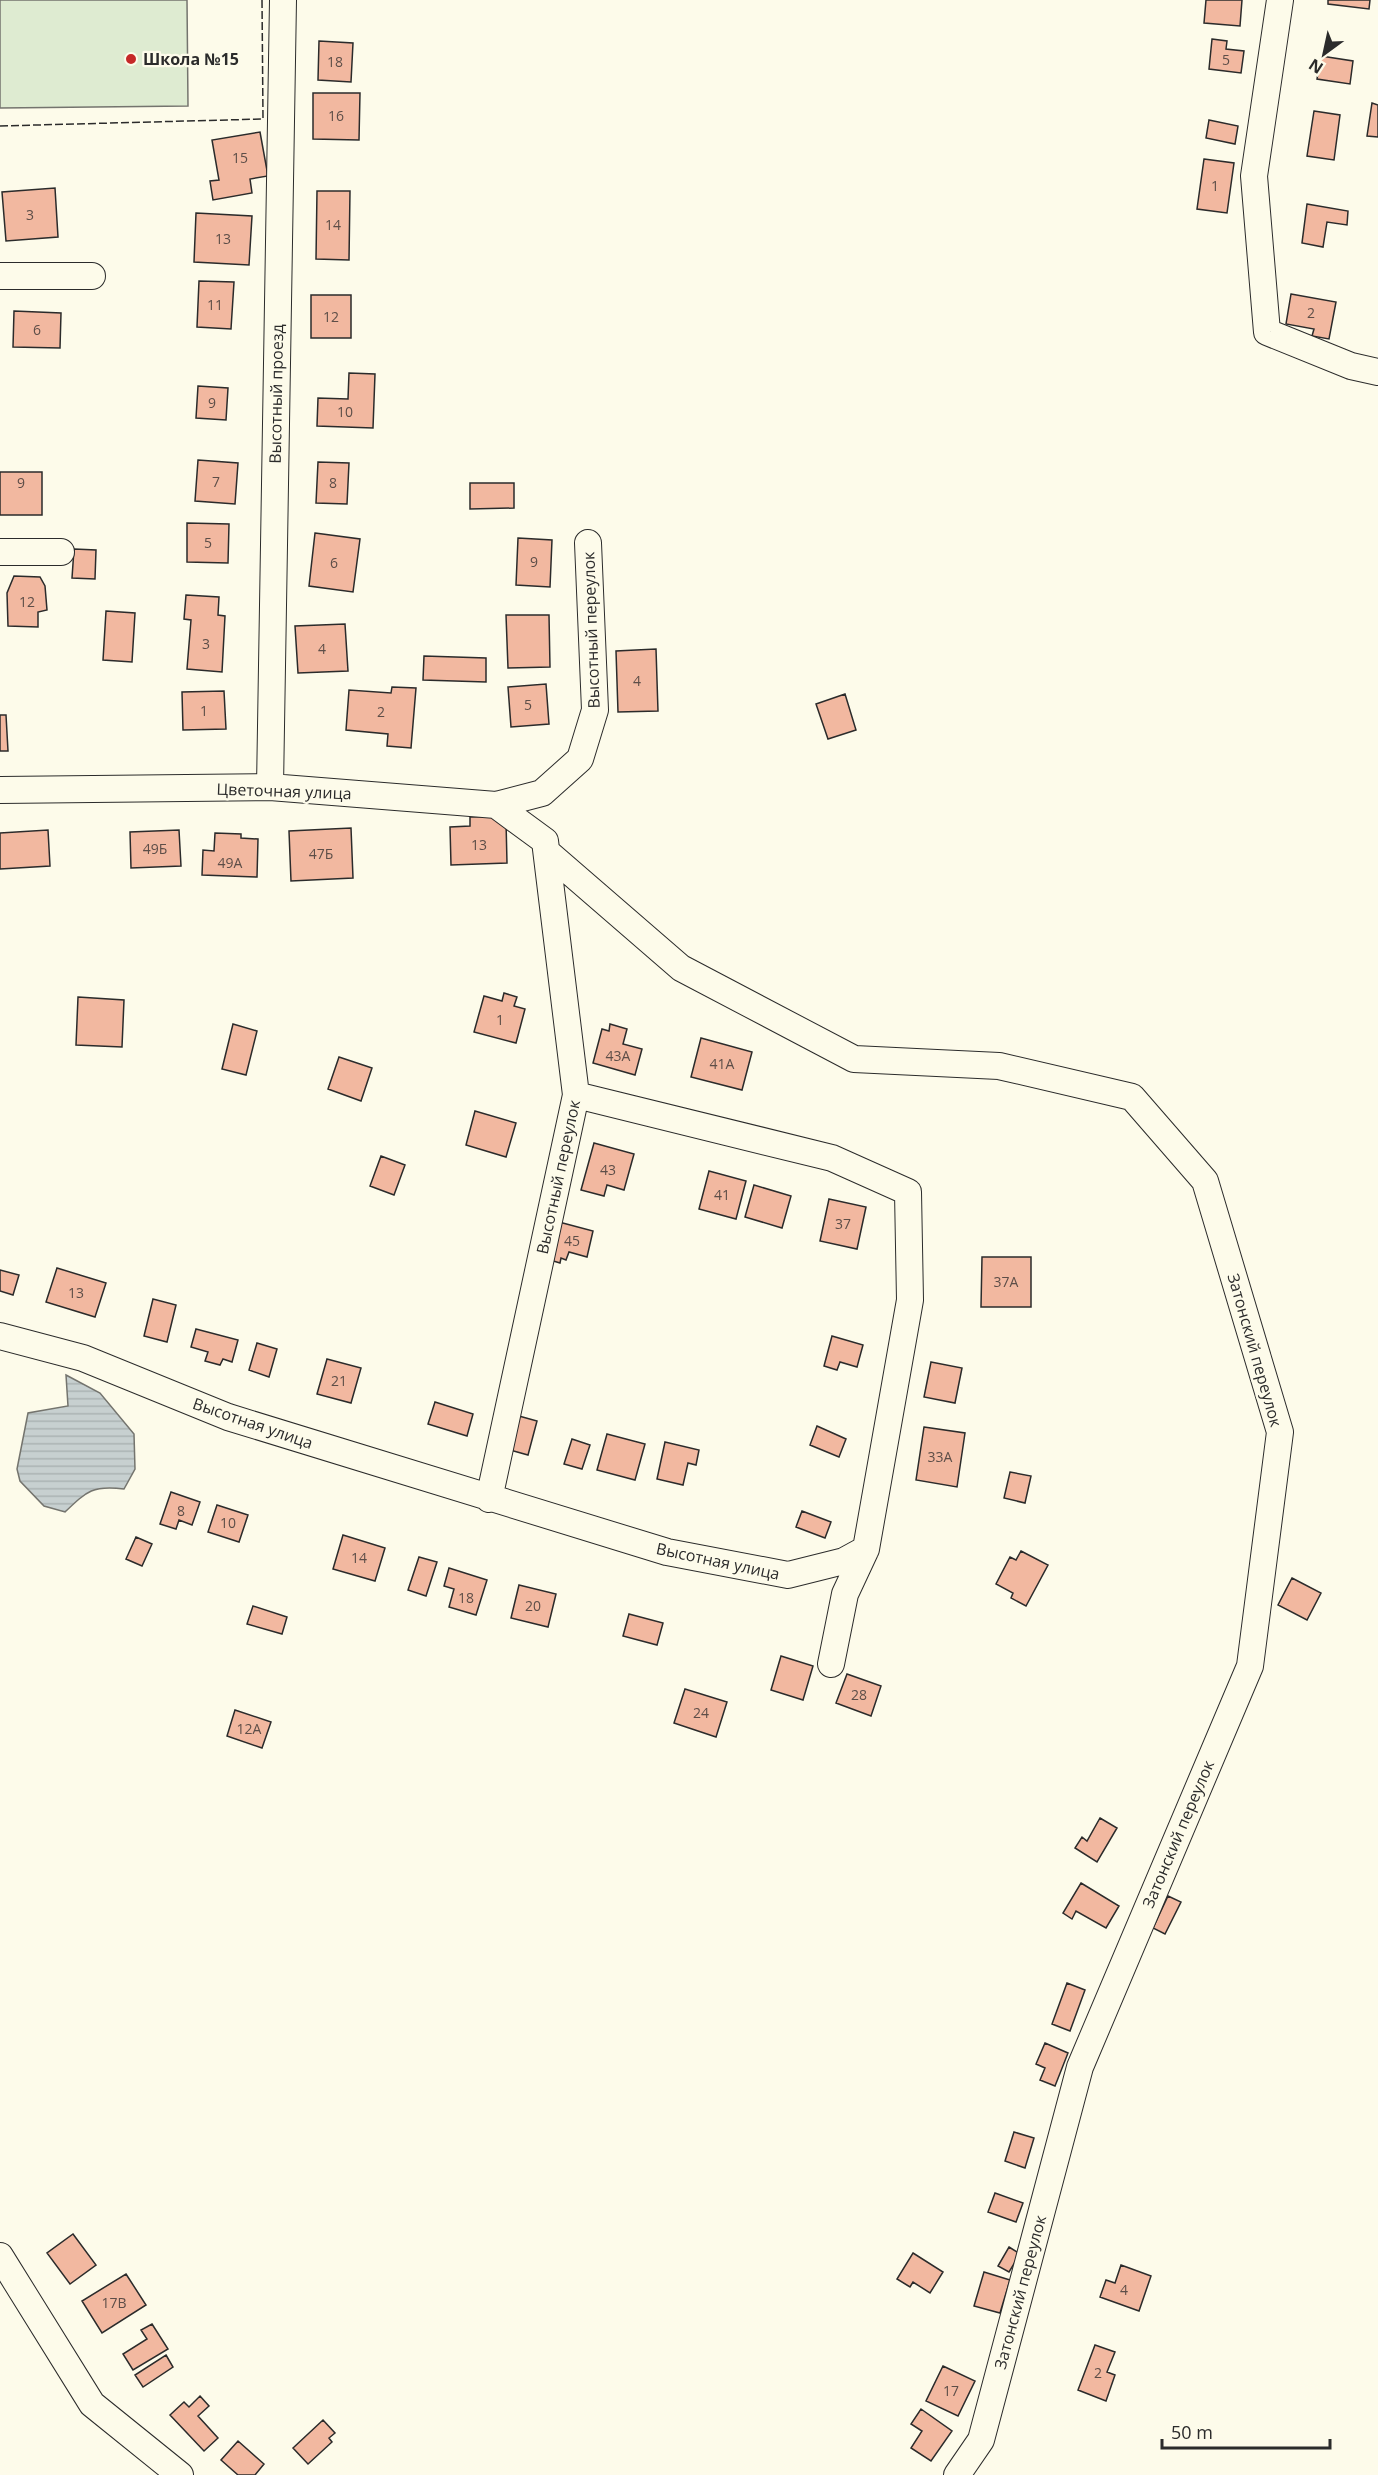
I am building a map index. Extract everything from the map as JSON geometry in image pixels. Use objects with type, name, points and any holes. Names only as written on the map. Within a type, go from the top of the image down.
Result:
[{"type":"street","name":"Высотный проезд","points":[[270,787],[283,0]]},
{"type":"street","points":[[1280,0],[1254,176],[1267,332],[1351,366],[1378,372]]},
{"type":"street","points":[[0,276],[92,276]]},
{"type":"street","name":"Высотный переулок","points":[[496,805],[542,793],[580,759],[595,710],[588,543]]},
{"type":"street","points":[[0,552],[62,552]]},
{"type":"street","name":"Цветочная улица","points":[[0,790],[270,787],[496,805]]},
{"type":"street","points":[[496,805],[545,840],[547,852]]},
{"type":"street","name":"Высотный переулок","points":[[489,1499],[576,1095],[547,852]]},
{"type":"street","name":"Затонский переулок","points":[[547,852],[681,968],[854,1059],[999,1066],[1132,1097],[1205,1181],[1280,1432],[1250,1666],[1080,2067],[981,2440],[957,2475]]},
{"type":"street","points":[[576,1095],[832,1158],[908,1192],[910,1300],[866,1549],[845,1594],[831,1664]]},
{"type":"street","name":"Высотная улица","points":[[0,1336],[82,1358],[228,1417],[667,1552],[788,1575],[844,1561],[866,1549]]},
{"type":"street","points":[[0,2256],[92,2404],[180,2475]]},
{"type":"green space","name":"Школа №15","points":[[0,0],[187,0],[188,106],[0,108]]},
{"type":"shaded area","points":[[66,1375],[100,1393],[134,1434],[135,1469],[124,1489],[105,1488],[91,1491],[65,1512],[44,1506],[20,1481],[17,1469],[28,1413],[68,1406]]},
{"type":"building","points":[[1206,0],[1242,0],[1240,26],[1204,23]]},
{"type":"building","points":[[1328,0],[1370,0],[1369,9],[1328,4]]},
{"type":"building","points":[[1212,39],[1227,41],[1226,49],[1244,51],[1241,73],[1209,69]]},
{"type":"building","points":[[319,41],[353,43],[351,82],[318,80]]},
{"type":"building","points":[[1321,56],[1353,61],[1350,84],[1317,79]]},
{"type":"building","points":[[313,93],[360,93],[359,140],[313,139]]},
{"type":"building","points":[[1372,103],[1378,105],[1378,137],[1367,136]]},
{"type":"building","points":[[1314,111],[1340,115],[1334,160],[1307,156]]},
{"type":"building","points":[[1209,120],[1238,126],[1235,144],[1206,138]]},
{"type":"building","points":[[260,132],[268,176],[250,179],[252,193],[213,200],[210,181],[219,180],[212,140]]},
{"type":"building","points":[[1204,159],[1234,163],[1227,213],[1197,209]]},
{"type":"building","points":[[55,188],[58,237],[6,241],[2,192]]},
{"type":"building","points":[[317,191],[350,191],[349,260],[316,259]]},
{"type":"building","points":[[1307,204],[1348,211],[1347,225],[1327,222],[1323,247],[1302,243]]},
{"type":"building","points":[[196,213],[252,216],[249,265],[194,262]]},
{"type":"building","points":[[199,281],[234,282],[231,329],[197,327]]},
{"type":"building","points":[[1291,294],[1336,302],[1329,339],[1312,336],[1314,329],[1286,324]]},
{"type":"building","points":[[311,295],[351,295],[351,338],[311,338]]},
{"type":"building","points":[[14,311],[61,313],[60,348],[13,347]]},
{"type":"building","points":[[349,373],[375,374],[373,428],[317,426],[318,398],[348,399]]},
{"type":"building","points":[[198,386],[228,388],[226,420],[196,418]]},
{"type":"building","points":[[198,460],[238,463],[235,504],[195,501]]},
{"type":"building","points":[[318,462],[349,463],[347,504],[316,503]]},
{"type":"building","points":[[0,472],[42,472],[42,515],[0,515]]},
{"type":"building","points":[[470,483],[514,483],[514,508],[470,509]]},
{"type":"building","points":[[187,523],[229,524],[228,563],[187,562]]},
{"type":"building","points":[[315,533],[360,539],[353,592],[309,586]]},
{"type":"building","points":[[518,538],[552,540],[550,587],[516,585]]},
{"type":"building","points":[[74,549],[96,550],[95,579],[72,578]]},
{"type":"building","points":[[14,576],[40,577],[45,586],[47,610],[38,612],[38,627],[8,626],[7,593]]},
{"type":"building","points":[[186,595],[219,597],[218,615],[225,616],[222,672],[187,669],[191,620],[184,619]]},
{"type":"building","points":[[106,611],[135,613],[132,662],[103,660]]},
{"type":"building","points":[[506,615],[549,615],[550,667],[508,668]]},
{"type":"building","points":[[345,624],[348,671],[298,673],[295,626]]},
{"type":"building","points":[[656,649],[658,711],[618,712],[616,651]]},
{"type":"building","points":[[424,656],[486,658],[486,682],[423,680]]},
{"type":"building","points":[[546,684],[549,724],[511,727],[508,687]]},
{"type":"building","points":[[392,687],[416,688],[411,748],[387,746],[388,734],[346,730],[349,690],[391,693]]},
{"type":"building","points":[[224,691],[226,729],[183,730],[182,692]]},
{"type":"building","points":[[845,694],[856,730],[828,739],[816,704]]},
{"type":"building","points":[[0,715],[6,715],[8,751],[0,751]]},
{"type":"building","points":[[498,816],[506,821],[507,863],[451,865],[450,827],[470,826],[470,817]]},
{"type":"building","points":[[351,828],[353,878],[291,881],[289,831]]},
{"type":"building","points":[[48,830],[50,866],[0,869],[0,833]]},
{"type":"building","points":[[179,830],[181,866],[131,868],[130,832]]},
{"type":"building","points":[[215,833],[241,834],[241,838],[258,839],[257,877],[202,875],[203,850],[214,851]]},
{"type":"building","points":[[504,993],[517,997],[514,1006],[525,1009],[516,1043],[474,1032],[484,996],[502,1001]]},
{"type":"building","points":[[78,997],[124,1000],[122,1047],[76,1045]]},
{"type":"building","points":[[233,1024],[257,1031],[246,1075],[222,1069]]},
{"type":"building","points":[[610,1024],[627,1029],[623,1044],[642,1049],[635,1075],[593,1063],[602,1029],[609,1031]]},
{"type":"building","points":[[701,1038],[752,1052],[742,1090],[691,1077]]},
{"type":"building","points":[[339,1057],[372,1068],[361,1101],[328,1089]]},
{"type":"building","points":[[475,1111],[516,1123],[506,1157],[466,1145]]},
{"type":"building","points":[[594,1143],[634,1154],[624,1190],[607,1185],[604,1196],[581,1190]]},
{"type":"building","points":[[381,1156],[405,1165],[394,1195],[370,1186]]},
{"type":"building","points":[[709,1171],[746,1181],[736,1219],[699,1209]]},
{"type":"building","points":[[754,1185],[791,1196],[782,1228],[745,1217]]},
{"type":"building","points":[[829,1199],[866,1207],[857,1249],[820,1241]]},
{"type":"building","points":[[559,1222],[593,1231],[587,1257],[569,1252],[566,1260],[561,1258],[560,1263],[550,1260]]},
{"type":"building","points":[[982,1257],[1031,1257],[1031,1307],[981,1307]]},
{"type":"building","points":[[57,1268],[106,1283],[95,1317],[46,1302]]},
{"type":"building","points":[[0,1270],[19,1275],[13,1295],[0,1291]]},
{"type":"building","points":[[153,1299],[176,1305],[167,1342],[144,1336]]},
{"type":"building","points":[[196,1329],[238,1340],[232,1362],[223,1359],[220,1365],[205,1361],[208,1352],[191,1347]]},
{"type":"building","points":[[832,1336],[863,1345],[857,1367],[840,1362],[837,1370],[824,1366]]},
{"type":"building","points":[[257,1343],[277,1349],[269,1377],[249,1370]]},
{"type":"building","points":[[327,1359],[361,1368],[351,1403],[317,1394]]},
{"type":"building","points":[[931,1362],[962,1368],[955,1403],[924,1397]]},
{"type":"building","points":[[435,1402],[473,1414],[467,1436],[428,1424]]},
{"type":"building","points":[[519,1416],[537,1421],[528,1455],[510,1450]]},
{"type":"building","points":[[817,1426],[846,1439],[839,1457],[810,1445]]},
{"type":"building","points":[[924,1427],[965,1433],[957,1487],[916,1480]]},
{"type":"building","points":[[607,1434],[645,1444],[635,1480],[597,1470]]},
{"type":"building","points":[[572,1439],[590,1445],[582,1469],[564,1464]]},
{"type":"building","points":[[665,1442],[699,1450],[696,1465],[688,1463],[683,1485],[657,1479]]},
{"type":"building","points":[[1010,1472],[1031,1476],[1025,1503],[1004,1498]]},
{"type":"building","points":[[171,1492],[200,1502],[192,1525],[179,1520],[176,1529],[160,1524]]},
{"type":"building","points":[[217,1505],[248,1515],[239,1542],[208,1532]]},
{"type":"building","points":[[802,1511],[831,1522],[825,1538],[796,1527]]},
{"type":"building","points":[[343,1535],[385,1548],[375,1581],[333,1569]]},
{"type":"building","points":[[136,1537],[152,1544],[142,1566],[126,1559]]},
{"type":"building","points":[[1021,1551],[1048,1565],[1026,1606],[1011,1598],[1013,1593],[996,1584],[1010,1557],[1016,1560]]},
{"type":"building","points":[[419,1557],[437,1562],[426,1596],[408,1590]]},
{"type":"building","points":[[449,1568],[487,1580],[476,1615],[449,1607],[454,1589],[444,1586]]},
{"type":"building","points":[[1292,1578],[1321,1593],[1307,1620],[1278,1605]]},
{"type":"building","points":[[519,1585],[556,1594],[548,1627],[511,1618]]},
{"type":"building","points":[[253,1606],[287,1617],[282,1634],[247,1624]]},
{"type":"building","points":[[629,1614],[663,1623],[657,1645],[623,1636]]},
{"type":"building","points":[[781,1656],[813,1666],[803,1700],[771,1690]]},
{"type":"building","points":[[847,1674],[881,1686],[871,1716],[836,1703]]},
{"type":"building","points":[[685,1689],[727,1702],[716,1737],[674,1723]]},
{"type":"building","points":[[235,1710],[271,1722],[262,1748],[227,1736]]},
{"type":"building","points":[[1100,1818],[1117,1828],[1097,1862],[1075,1848],[1082,1837],[1087,1841]]},
{"type":"building","points":[[1081,1883],[1119,1906],[1106,1928],[1076,1911],[1072,1919],[1063,1913]]},
{"type":"building","points":[[1168,1896],[1181,1902],[1165,1934],[1153,1928]]},
{"type":"building","points":[[1067,1983],[1085,1990],[1070,2031],[1052,2024]]},
{"type":"building","points":[[1045,2043],[1068,2053],[1055,2086],[1040,2080],[1045,2068],[1036,2064]]},
{"type":"building","points":[[1014,2132],[1034,2138],[1025,2168],[1005,2161]]},
{"type":"building","points":[[995,2193],[1023,2203],[1016,2222],[988,2212]]},
{"type":"building","points":[[73,2234],[96,2265],[70,2284],[47,2253]]},
{"type":"building","points":[[1009,2247],[1020,2254],[1009,2272],[998,2266]]},
{"type":"building","points":[[913,2253],[943,2272],[930,2293],[913,2282],[910,2287],[897,2279]]},
{"type":"building","points":[[1121,2265],[1151,2276],[1139,2311],[1100,2297],[1106,2280],[1115,2283]]},
{"type":"building","points":[[984,2272],[1010,2280],[1000,2313],[974,2306]]},
{"type":"building","points":[[126,2274],[146,2305],[102,2333],[82,2301]]},
{"type":"building","points":[[152,2324],[168,2349],[133,2370],[123,2354],[147,2339],[141,2330]]},
{"type":"building","points":[[1095,2345],[1115,2352],[1107,2372],[1115,2375],[1106,2401],[1078,2390]]},
{"type":"building","points":[[166,2355],[173,2367],[143,2387],[135,2375]]},
{"type":"building","points":[[943,2366],[975,2381],[958,2416],[926,2401]]},
{"type":"building","points":[[200,2396],[209,2406],[198,2416],[218,2438],[204,2451],[170,2415],[184,2402],[189,2407]]},
{"type":"building","points":[[921,2409],[952,2431],[931,2461],[911,2448],[922,2431],[911,2424]]},
{"type":"building","points":[[323,2420],[335,2433],[329,2438],[332,2442],[308,2464],[293,2448]]},
{"type":"building","points":[[238,2441],[264,2464],[255,2475],[238,2475],[221,2460]]},
{"type":"fence","points":[[0,126],[263,119],[262,0]]},
{"type":"place","name":"Школа №15","points":[[131,59]]}]
